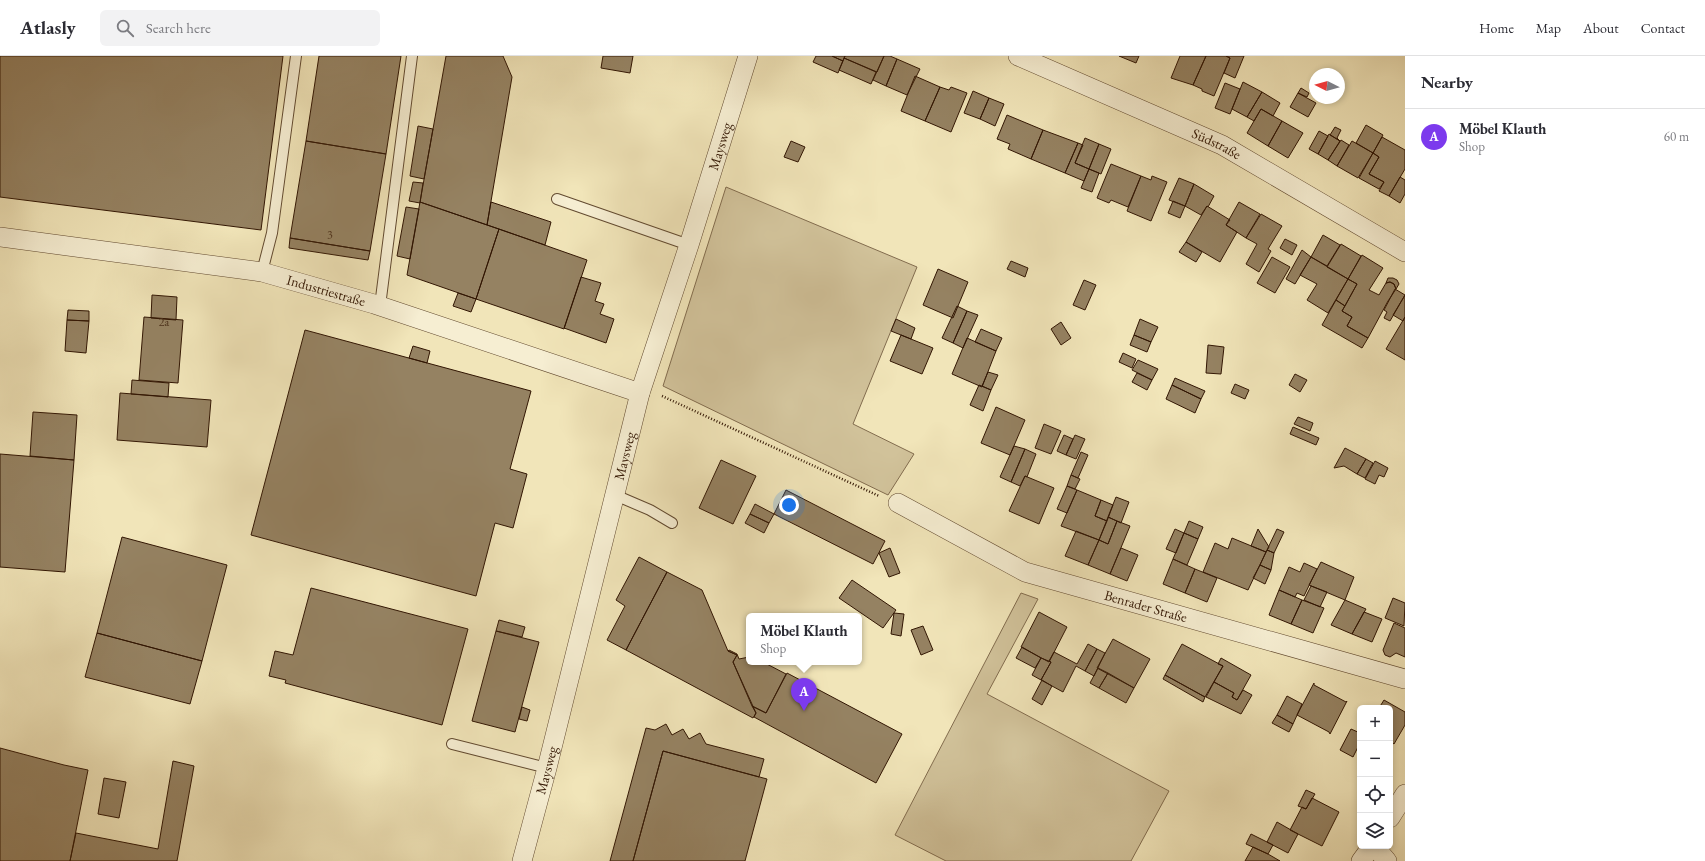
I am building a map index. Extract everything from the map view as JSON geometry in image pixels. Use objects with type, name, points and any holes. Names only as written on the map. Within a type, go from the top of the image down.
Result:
[{"type":"street","name":"Maysweg","points":[[522,861],[547,768],[640,393],[748,56]]},
{"type":"street","name":"Südstraße","points":[[1018,56],[1222,145],[1405,252]]},
{"type":"street","name":"Industriestraße","points":[[0,237],[262,272],[380,306],[640,393]]},
{"type":"street","name":"Benrader Straße","points":[[898,503],[1025,572],[1405,679]]},
{"type":"street","points":[[1393,813],[1405,794]]},
{"type":"street","points":[[1361,861],[1371,849]]},
{"type":"street","points":[[1376,849],[1387,861]]},
{"type":"lane","points":[[262,272],[272,233],[296,56]]},
{"type":"lane","points":[[380,306],[412,56]]},
{"type":"lane","points":[[557,199],[689,244]]},
{"type":"lane","points":[[615,495],[650,510],[672,523]]},
{"type":"lane","points":[[452,744],[547,768]]},
{"type":"path","points":[[640,393],[665,397],[886,500],[898,503]]},
{"type":"shaded area","points":[[726,187],[917,267],[853,424],[914,454],[888,495],[663,386]]},
{"type":"shaded area","points":[[1021,593],[1038,599],[987,694],[1169,791],[1131,861],[946,861],[895,835]]},
{"type":"building","points":[[0,56],[283,56],[261,230],[0,197]]},
{"type":"building","points":[[319,56],[401,56],[386,154],[306,141]]},
{"type":"building","points":[[446,56],[503,56],[512,77],[487,225],[420,202]]},
{"type":"building","points":[[603,56],[633,56],[630,73],[601,68]]},
{"type":"building","points":[[816,56],[832,56],[843,61],[838,73],[813,62]]},
{"type":"building","points":[[832,56],[845,56],[843,61]]},
{"type":"building","points":[[845,56],[884,56],[877,72],[844,58]]},
{"type":"building","points":[[884,56],[890,56],[897,59],[886,86],[873,80]]},
{"type":"building","points":[[1119,56],[1139,56],[1136,63]]},
{"type":"building","points":[[1180,56],[1206,56],[1193,85],[1171,78]]},
{"type":"building","points":[[1206,56],[1226,56],[1230,58],[1214,96],[1193,85]]},
{"type":"building","points":[[1226,56],[1244,56],[1235,78],[1224,73],[1230,58]]},
{"type":"building","points":[[844,58],[876,72],[871,84],[839,70]]},
{"type":"building","points":[[897,59],[920,69],[907,95],[886,86]]},
{"type":"building","points":[[915,76],[940,87],[925,121],[901,111]]},
{"type":"building","points":[[1243,82],[1262,92],[1247,117],[1232,109]]},
{"type":"building","points":[[1225,83],[1240,89],[1230,114],[1215,108]]},
{"type":"building","points":[[940,87],[949,90],[951,87],[967,93],[951,132],[925,121]]},
{"type":"building","points":[[1301,88],[1309,93],[1307,97],[1298,93]]},
{"type":"building","points":[[973,91],[989,98],[980,119],[964,113]]},
{"type":"building","points":[[1262,92],[1280,103],[1273,116],[1261,109],[1254,121],[1247,117]]},
{"type":"building","points":[[1298,93],[1309,99],[1309,104],[1315,104],[1308,117],[1290,107]]},
{"type":"building","points":[[989,98],[1004,104],[995,126],[980,119]]},
{"type":"building","points":[[1261,109],[1282,121],[1268,146],[1247,133]]},
{"type":"building","points":[[1007,115],[1043,130],[1031,159],[1008,149],[1010,144],[997,139]]},
{"type":"building","points":[[1282,121],[1303,133],[1288,158],[1268,146]]},
{"type":"building","points":[[1366,125],[1383,135],[1373,153],[1356,143]]},
{"type":"building","points":[[418,126],[433,129],[424,179],[410,176]]},
{"type":"building","points":[[1335,127],[1341,130],[1337,138],[1340,141],[1330,135]]},
{"type":"building","points":[[1043,130],[1078,143],[1065,173],[1031,159]]},
{"type":"building","points":[[1319,131],[1328,136],[1318,154],[1309,149]]},
{"type":"building","points":[[1329,134],[1340,141],[1328,160],[1318,154]]},
{"type":"building","points":[[1382,137],[1405,150],[1405,169],[1389,196],[1379,191],[1384,182],[1369,174],[1379,157],[1373,153]]},
{"type":"building","points":[[1085,138],[1099,144],[1089,169],[1075,163]]},
{"type":"building","points":[[1341,140],[1349,145],[1337,166],[1328,160]]},
{"type":"building","points":[[306,141],[386,154],[370,251],[290,238]]},
{"type":"building","points":[[791,141],[805,147],[798,162],[784,157]]},
{"type":"building","points":[[1352,141],[1373,153],[1358,178],[1337,166]]},
{"type":"building","points":[[1078,143],[1083,145],[1075,163],[1089,169],[1084,181],[1065,173]]},
{"type":"building","points":[[1099,144],[1111,149],[1101,174],[1089,169]]},
{"type":"building","points":[[1373,153],[1379,157],[1369,174],[1384,182],[1379,189],[1359,178]]},
{"type":"building","points":[[1111,164],[1141,176],[1128,207],[1111,200],[1109,203],[1097,198]]},
{"type":"building","points":[[1089,169],[1099,173],[1092,192],[1081,188]]},
{"type":"building","points":[[1141,176],[1151,180],[1152,176],[1167,182],[1151,221],[1127,211]]},
{"type":"building","points":[[1400,177],[1405,180],[1405,194],[1400,203],[1389,196]]},
{"type":"building","points":[[1179,178],[1194,184],[1185,206],[1169,200]]},
{"type":"building","points":[[413,182],[423,183],[420,203],[409,201]]},
{"type":"building","points":[[1194,184],[1214,196],[1208,207],[1207,206],[1201,215],[1185,206]]},
{"type":"building","points":[[1173,201],[1185,206],[1180,218],[1168,213]]},
{"type":"building","points":[[420,202],[499,229],[476,299],[407,275]]},
{"type":"building","points":[[491,202],[551,222],[545,245],[487,225]]},
{"type":"building","points":[[1239,202],[1260,214],[1246,238],[1226,225]]},
{"type":"building","points":[[1207,206],[1230,220],[1226,225],[1237,232],[1220,262],[1186,242]]},
{"type":"building","points":[[406,207],[419,209],[410,259],[397,256]]},
{"type":"building","points":[[1261,214],[1282,226],[1268,249],[1271,251],[1259,272],[1246,264],[1257,244],[1246,238]]},
{"type":"building","points":[[499,229],[587,260],[564,329],[476,299]]},
{"type":"building","points":[[1323,235],[1340,245],[1327,266],[1311,257]]},
{"type":"building","points":[[290,238],[370,251],[368,260],[289,248]]},
{"type":"building","points":[[1285,239],[1297,245],[1292,255],[1280,248]]},
{"type":"building","points":[[1186,242],[1202,252],[1196,262],[1179,252]]},
{"type":"building","points":[[1341,244],[1361,256],[1348,279],[1327,267]]},
{"type":"building","points":[[1302,250],[1311,257],[1295,284],[1286,279]]},
{"type":"building","points":[[1362,255],[1383,268],[1369,290],[1379,295],[1386,283],[1390,282],[1394,284],[1396,289],[1368,338],[1347,326],[1352,317],[1342,311],[1357,284],[1348,279]]},
{"type":"building","points":[[1272,257],[1290,267],[1275,293],[1257,283]]},
{"type":"building","points":[[1311,257],[1348,279],[1328,313],[1307,300],[1317,284],[1300,275]]},
{"type":"building","points":[[1011,261],[1028,268],[1025,277],[1007,269]]},
{"type":"building","points":[[938,269],[968,282],[953,318],[923,305]]},
{"type":"building","points":[[581,277],[601,283],[595,301],[604,304],[600,314],[614,319],[606,343],[564,328]]},
{"type":"building","points":[[1388,278],[1397,280],[1399,284],[1396,289],[1394,284],[1390,282],[1386,283]]},
{"type":"building","points":[[1348,279],[1357,284],[1345,306],[1336,300]]},
{"type":"building","points":[[1084,280],[1096,285],[1085,310],[1073,305]]},
{"type":"building","points":[[1395,289],[1405,295],[1390,321],[1384,318],[1387,312],[1384,310]]},
{"type":"building","points":[[458,293],[476,299],[471,312],[453,306]]},
{"type":"building","points":[[152,295],[177,297],[176,320],[151,318]]},
{"type":"building","points":[[1405,295],[1405,317],[1403,321],[1393,315]]},
{"type":"building","points":[[1336,300],[1345,306],[1342,311],[1352,317],[1347,326],[1368,338],[1362,348],[1322,325]]},
{"type":"building","points":[[957,306],[967,311],[953,343],[942,338]]},
{"type":"building","points":[[68,310],[89,311],[89,321],[67,320]]},
{"type":"building","points":[[967,311],[978,315],[963,348],[953,343]]},
{"type":"building","points":[[144,317],[183,320],[178,383],[139,380]]},
{"type":"building","points":[[1405,317],[1405,360],[1386,349]]},
{"type":"building","points":[[896,319],[915,328],[911,339],[891,331]]},
{"type":"building","points":[[1140,319],[1158,327],[1151,342],[1134,335]]},
{"type":"building","points":[[67,320],[89,321],[86,353],[65,351]]},
{"type":"building","points":[[1061,322],[1071,338],[1061,345],[1051,329]]},
{"type":"building","points":[[981,329],[1002,338],[996,351],[975,342]]},
{"type":"building","points":[[305,330],[531,391],[510,469],[527,474],[513,528],[495,523],[476,596],[251,535]]},
{"type":"building","points":[[901,335],[933,348],[922,374],[890,361]]},
{"type":"building","points":[[1134,335],[1151,342],[1147,352],[1130,345]]},
{"type":"building","points":[[967,338],[996,351],[982,387],[952,374]]},
{"type":"building","points":[[1208,345],[1224,347],[1221,374],[1206,373]]},
{"type":"building","points":[[413,346],[430,351],[427,363],[409,358]]},
{"type":"building","points":[[1123,353],[1136,359],[1132,368],[1119,362]]},
{"type":"building","points":[[1138,360],[1158,369],[1152,380],[1132,370]]},
{"type":"building","points":[[988,372],[998,375],[991,390],[982,386]]},
{"type":"building","points":[[1137,373],[1152,380],[1147,390],[1132,382]]},
{"type":"building","points":[[1295,374],[1307,380],[1300,392],[1289,385]]},
{"type":"building","points":[[1175,378],[1205,391],[1201,399],[1172,385]]},
{"type":"building","points":[[132,380],[169,383],[168,397],[131,394]]},
{"type":"building","points":[[1235,384],[1249,390],[1245,399],[1231,393]]},
{"type":"building","points":[[979,385],[991,390],[983,411],[970,405]]},
{"type":"building","points":[[1172,385],[1201,399],[1195,413],[1166,399]]},
{"type":"building","points":[[120,393],[211,400],[207,447],[117,440]]},
{"type":"building","points":[[996,407],[1025,420],[1010,455],[981,443]]},
{"type":"building","points":[[33,412],[77,415],[74,460],[30,456]]},
{"type":"building","points":[[1298,417],[1313,423],[1310,431],[1294,424]]},
{"type":"building","points":[[1044,424],[1061,431],[1051,454],[1035,448]]},
{"type":"building","points":[[1293,427],[1319,438],[1316,445],[1290,434]]},
{"type":"building","points":[[1064,435],[1073,439],[1066,455],[1057,451]]},
{"type":"building","points":[[1075,435],[1085,439],[1076,459],[1066,455]]},
{"type":"building","points":[[1014,446],[1025,449],[1011,482],[1000,477]]},
{"type":"building","points":[[1345,448],[1366,459],[1357,474],[1344,466],[1334,468]]},
{"type":"building","points":[[1025,449],[1036,454],[1027,477],[1025,476],[1020,486],[1011,482]]},
{"type":"building","points":[[1081,452],[1088,455],[1078,478],[1071,475]]},
{"type":"building","points":[[0,454],[74,460],[65,572],[0,567]]},
{"type":"building","points":[[1366,459],[1373,463],[1365,478],[1357,474]]},
{"type":"building","points":[[721,460],[756,476],[733,524],[699,508]]},
{"type":"building","points":[[1375,461],[1388,468],[1384,477],[1379,475],[1375,484],[1365,479]]},
{"type":"building","points":[[1071,475],[1080,479],[1075,489],[1067,486]]},
{"type":"building","points":[[1025,476],[1054,488],[1039,524],[1009,511]]},
{"type":"building","points":[[1067,486],[1077,490],[1067,513],[1057,509]]},
{"type":"building","points":[[786,490],[885,541],[873,564],[774,514]]},
{"type":"building","points":[[1077,490],[1101,500],[1095,516],[1107,521],[1099,540],[1061,526]]},
{"type":"building","points":[[1116,497],[1129,502],[1121,523],[1108,517]]},
{"type":"building","points":[[1101,500],[1113,505],[1107,521],[1095,516]]},
{"type":"building","points":[[755,504],[774,514],[769,523],[750,514]]},
{"type":"building","points":[[750,514],[769,523],[764,533],[745,523]]},
{"type":"building","points":[[1108,517],[1117,521],[1108,544],[1099,540]]},
{"type":"building","points":[[1117,521],[1130,526],[1110,574],[1088,565],[1099,540],[1108,544]]},
{"type":"building","points":[[1189,521],[1203,527],[1198,539],[1184,533]]},
{"type":"building","points":[[1175,529],[1184,533],[1176,553],[1166,549]]},
{"type":"building","points":[[1258,529],[1269,547],[1266,552],[1251,546]]},
{"type":"building","points":[[1277,529],[1284,532],[1274,553],[1267,550]]},
{"type":"building","points":[[1076,531],[1099,540],[1088,565],[1065,556]]},
{"type":"building","points":[[1184,533],[1198,539],[1187,565],[1173,559]]},
{"type":"building","points":[[122,537],[227,565],[202,661],[97,633]]},
{"type":"building","points":[[1232,538],[1266,552],[1248,590],[1203,572],[1215,543],[1228,549]]},
{"type":"building","points":[[890,548],[900,573],[889,577],[879,553]]},
{"type":"building","points":[[1121,548],[1138,555],[1127,581],[1110,574]]},
{"type":"building","points":[[1267,550],[1274,553],[1271,570],[1260,565]]},
{"type":"building","points":[[639,557],[667,572],[626,650],[607,640],[625,606],[616,600]]},
{"type":"building","points":[[1173,559],[1195,569],[1185,593],[1163,584]]},
{"type":"building","points":[[1321,562],[1354,577],[1345,600],[1309,585]]},
{"type":"building","points":[[1304,563],[1317,569],[1304,596],[1297,593],[1295,597],[1279,590],[1289,567],[1300,572]]},
{"type":"building","points":[[1260,565],[1271,570],[1265,584],[1253,578]]},
{"type":"building","points":[[1195,569],[1217,578],[1207,602],[1185,593]]},
{"type":"building","points":[[667,572],[702,590],[728,651],[737,655],[733,662],[756,713],[753,718],[626,650]]},
{"type":"building","points":[[852,580],[896,610],[883,628],[839,598]]},
{"type":"building","points":[[1311,586],[1327,592],[1320,607],[1304,600]]},
{"type":"building","points":[[311,588],[468,629],[442,725],[285,683],[286,680],[269,676],[275,651],[293,655]]},
{"type":"building","points":[[1279,590],[1302,600],[1291,624],[1269,615]]},
{"type":"building","points":[[1393,598],[1405,603],[1404,626],[1385,618]]},
{"type":"building","points":[[1302,600],[1324,608],[1313,633],[1291,624]]},
{"type":"building","points":[[1345,600],[1366,609],[1352,634],[1331,625]]},
{"type":"building","points":[[1039,612],[1067,627],[1049,662],[1021,647]]},
{"type":"building","points":[[1364,612],[1382,619],[1372,642],[1352,634]]},
{"type":"building","points":[[894,613],[904,614],[901,636],[891,634]]},
{"type":"building","points":[[499,620],[525,627],[522,637],[496,631]]},
{"type":"building","points":[[1394,623],[1405,628],[1405,657],[1396,653],[1390,657],[1385,655],[1383,650]]},
{"type":"building","points":[[923,626],[933,650],[921,655],[911,630]]},
{"type":"building","points":[[496,631],[539,642],[515,732],[472,721]]},
{"type":"building","points":[[97,633],[202,661],[190,704],[85,677]]},
{"type":"building","points":[[1113,639],[1150,659],[1134,688],[1097,668]]},
{"type":"building","points":[[1088,644],[1097,649],[1085,671],[1076,666],[1063,692],[1041,680],[1051,662],[1049,661],[1054,652],[1077,664]]},
{"type":"building","points":[[1182,644],[1223,666],[1205,697],[1165,675]]},
{"type":"building","points":[[1022,647],[1041,658],[1035,668],[1016,658]]},
{"type":"building","points":[[1097,649],[1105,653],[1094,676],[1085,671]]},
{"type":"building","points":[[729,650],[737,654],[739,659],[746,658],[746,665],[769,665],[786,674],[766,713],[752,706],[733,662],[737,655],[728,651]]},
{"type":"building","points":[[1041,658],[1051,662],[1041,680],[1032,675]]},
{"type":"building","points":[[1221,658],[1251,675],[1237,700],[1232,697],[1234,693],[1214,682],[1223,666],[1218,664]]},
{"type":"building","points":[[1098,668],[1108,673],[1099,688],[1090,683]]},
{"type":"building","points":[[787,673],[902,734],[876,783],[754,717],[756,713],[752,706],[766,713]]},
{"type":"building","points":[[1108,673],[1134,688],[1126,703],[1099,688]]},
{"type":"building","points":[[1165,675],[1205,697],[1203,702],[1163,679]]},
{"type":"building","points":[[1042,680],[1052,686],[1042,705],[1032,699]]},
{"type":"building","points":[[1214,682],[1234,693],[1232,697],[1237,700],[1243,690],[1252,695],[1241,714],[1206,697]]},
{"type":"building","points":[[1314,683],[1314,685],[1346,702],[1347,701],[1330,734],[1329,732],[1297,715]]},
{"type":"building","points":[[1287,696],[1302,704],[1293,724],[1277,715]]},
{"type":"building","points":[[1384,700],[1393,705],[1381,705]]},
{"type":"building","points":[[1393,705],[1405,712],[1405,725],[1394,744]]},
{"type":"building","points":[[522,707],[530,710],[527,721],[519,719]]},
{"type":"building","points":[[1277,715],[1293,724],[1289,732],[1272,723]]},
{"type":"building","points":[[666,724],[672,735],[683,729],[689,739],[700,733],[706,744],[764,759],[759,777],[663,751],[633,861],[610,861],[646,728],[655,730]]},
{"type":"building","points":[[1351,729],[1357,732],[1357,749],[1353,757],[1340,750]]},
{"type":"building","points":[[0,748],[88,770],[70,861],[0,861]]},
{"type":"building","points":[[663,751],[767,779],[745,861],[633,861]]},
{"type":"building","points":[[173,761],[194,766],[177,861],[70,861],[76,833],[158,849]]},
{"type":"building","points":[[104,778],[126,782],[119,818],[98,814]]},
{"type":"building","points":[[1306,790],[1315,794],[1306,809],[1298,806]]},
{"type":"building","points":[[1312,798],[1339,812],[1322,846],[1290,830],[1302,807],[1306,809]]},
{"type":"building","points":[[1277,822],[1298,834],[1288,853],[1267,842]]},
{"type":"building","points":[[1251,834],[1273,845],[1268,854],[1246,844]]},
{"type":"building","points":[[1253,847],[1268,854],[1280,861],[1245,861]]},
{"type":"place","name":"Möbel Klauth","points":[[804,711]]}]
